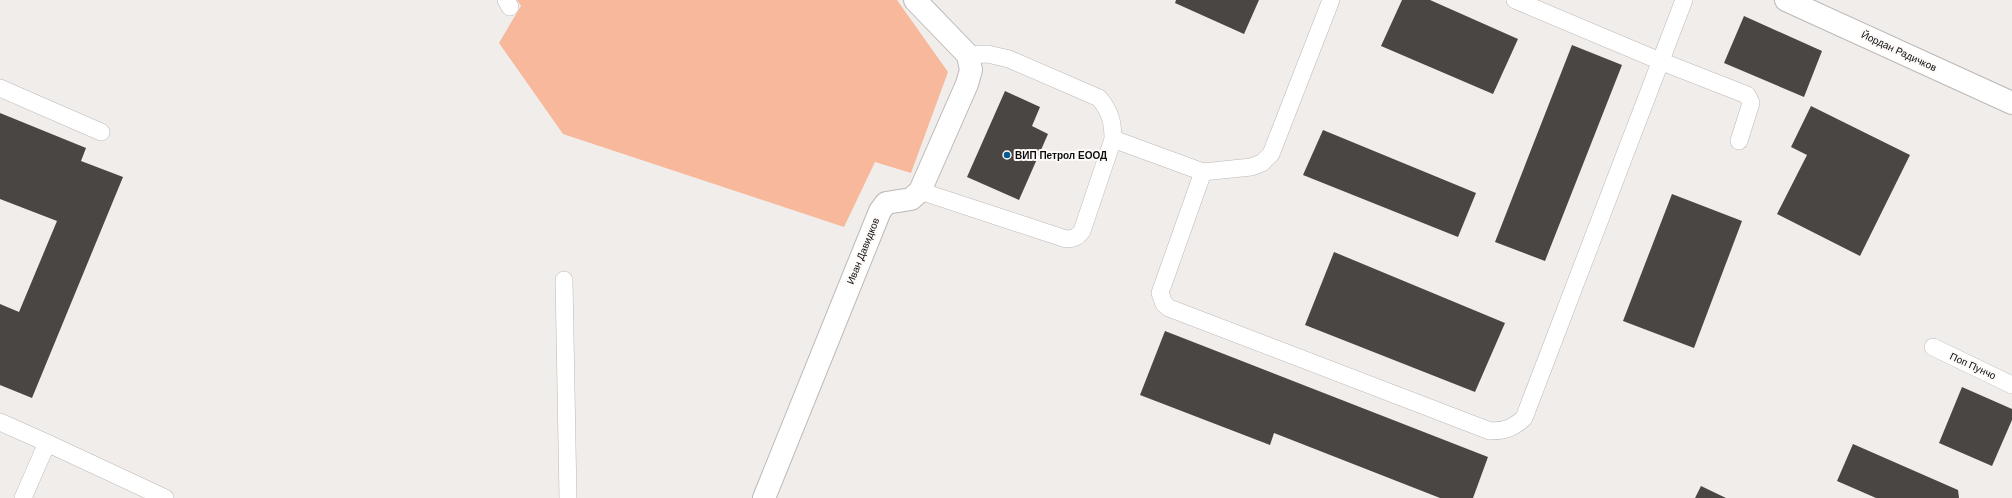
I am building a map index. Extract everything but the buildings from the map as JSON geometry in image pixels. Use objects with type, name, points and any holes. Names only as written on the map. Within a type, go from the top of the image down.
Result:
[{"type":"street","points":[[915,0],[968,55],[971,70],[967,84],[920,191]]},
{"type":"street","name":"Йордан Радичков","points":[[1786,0],[2012,103]]},
{"type":"street","name":"Иван Давидков","points":[[764,498],[880,210],[886,203],[911,199],[920,191]]},
{"type":"lane","points":[[1113,139],[1203,172],[1251,167],[1262,163],[1271,154],[1331,0]]},
{"type":"lane","points":[[1515,0],[1750,97],[1751,104],[1739,141]]},
{"type":"lane","points":[[1203,172],[1160,293],[1164,304],[1169,308],[1490,431],[1502,431],[1514,427],[1524,418],[1684,0]]},
{"type":"lane","points":[[920,191],[1066,239],[1077,237],[1082,231],[1113,139],[1113,122],[1108,109],[1099,98],[1009,59],[988,54],[968,55]]},
{"type":"lane","points":[[0,88],[101,132]]},
{"type":"lane","points":[[564,280],[568,498]]},
{"type":"lane","name":"Поп Пунчо","points":[[1933,347],[2012,385]]},
{"type":"lane","points":[[0,422],[165,498]]},
{"type":"lane","points":[[23,498],[47,443]]},
{"type":"shaded area","points":[[517,0],[897,0],[948,72],[911,173],[875,162],[844,227],[563,134],[499,43],[521,6]]},
{"type":"place","name":"ВИП Петрол ЕООД","points":[[1007,155]]}]
